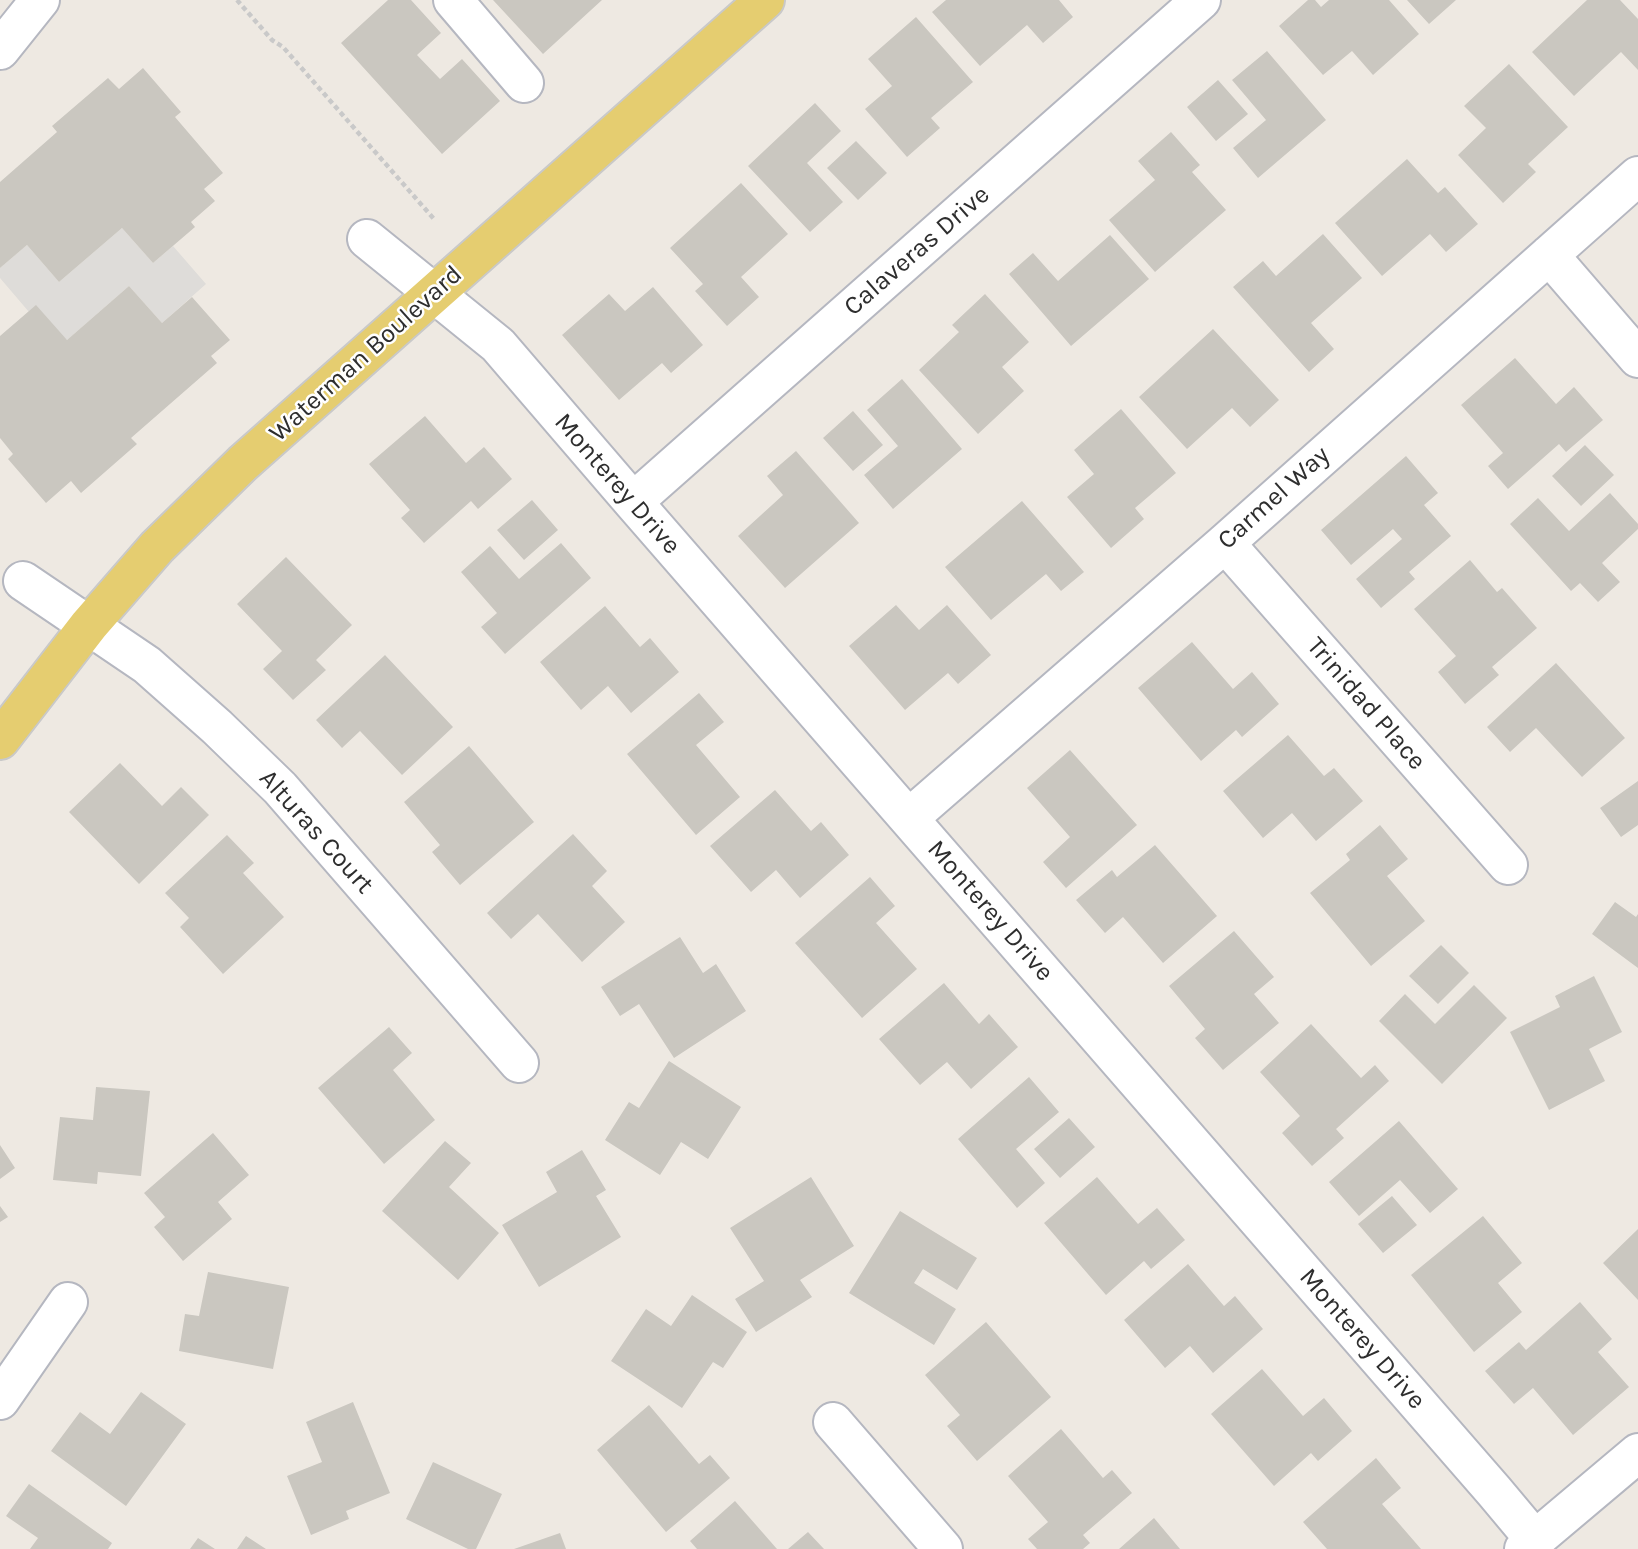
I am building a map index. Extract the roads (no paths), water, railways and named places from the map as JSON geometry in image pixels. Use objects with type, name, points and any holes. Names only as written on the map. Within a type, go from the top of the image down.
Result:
[{"type":"main road","name":"Waterman Boulevard","points":[[0,740],[89,625],[157,547],[243,463],[765,0]]},
{"type":"street","points":[[0,50],[40,0]]},
{"type":"street","points":[[453,0],[524,83]]},
{"type":"street","name":"Calaveras Drive","points":[[633,502],[1201,0]]},
{"type":"street","name":"Carmel Way","points":[[909,818],[1638,176]]},
{"type":"street","name":"Monterey Drive","points":[[367,239],[498,345],[909,818],[1529,1544]]},
{"type":"street","points":[[1549,255],[1638,358]]},
{"type":"street","name":"Trinidad Place","points":[[1224,543],[1508,865]]},
{"type":"street","name":"Alturas Court","points":[[23,581],[147,666],[217,727],[280,789],[519,1063]]},
{"type":"street","points":[[0,1400],[68,1302]]},
{"type":"street","points":[[833,1422],[943,1549]]},
{"type":"street","points":[[1529,1544],[1638,1453]]}]
